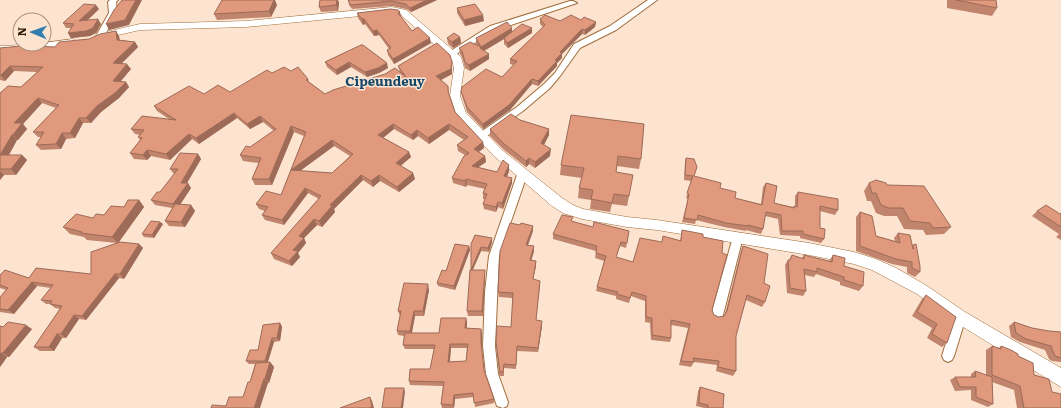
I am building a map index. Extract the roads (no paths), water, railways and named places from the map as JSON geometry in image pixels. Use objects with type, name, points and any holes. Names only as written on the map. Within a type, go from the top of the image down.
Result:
[{"type":"street","points":[[92,39],[113,12],[112,2],[114,0]]},
{"type":"street","points":[[481,136],[521,109],[555,78],[577,46],[613,28],[653,0]]},
{"type":"street","points":[[450,54],[489,30],[573,3]]},
{"type":"street","points":[[0,49],[52,46],[92,39],[140,27],[239,24],[392,10],[402,12],[430,35],[436,45],[457,60],[459,68],[455,96],[461,114],[498,153],[556,202],[568,209],[582,214],[809,249],[854,258],[876,265],[922,290],[960,317],[1059,375]]},
{"type":"street","points":[[502,402],[492,374],[489,346],[494,256],[522,174]]},
{"type":"street","points":[[717,316],[738,237]]},
{"type":"street","points":[[948,356],[960,317]]},
{"type":"district","name":"Cipeundeuy","points":[[385,81]]}]
